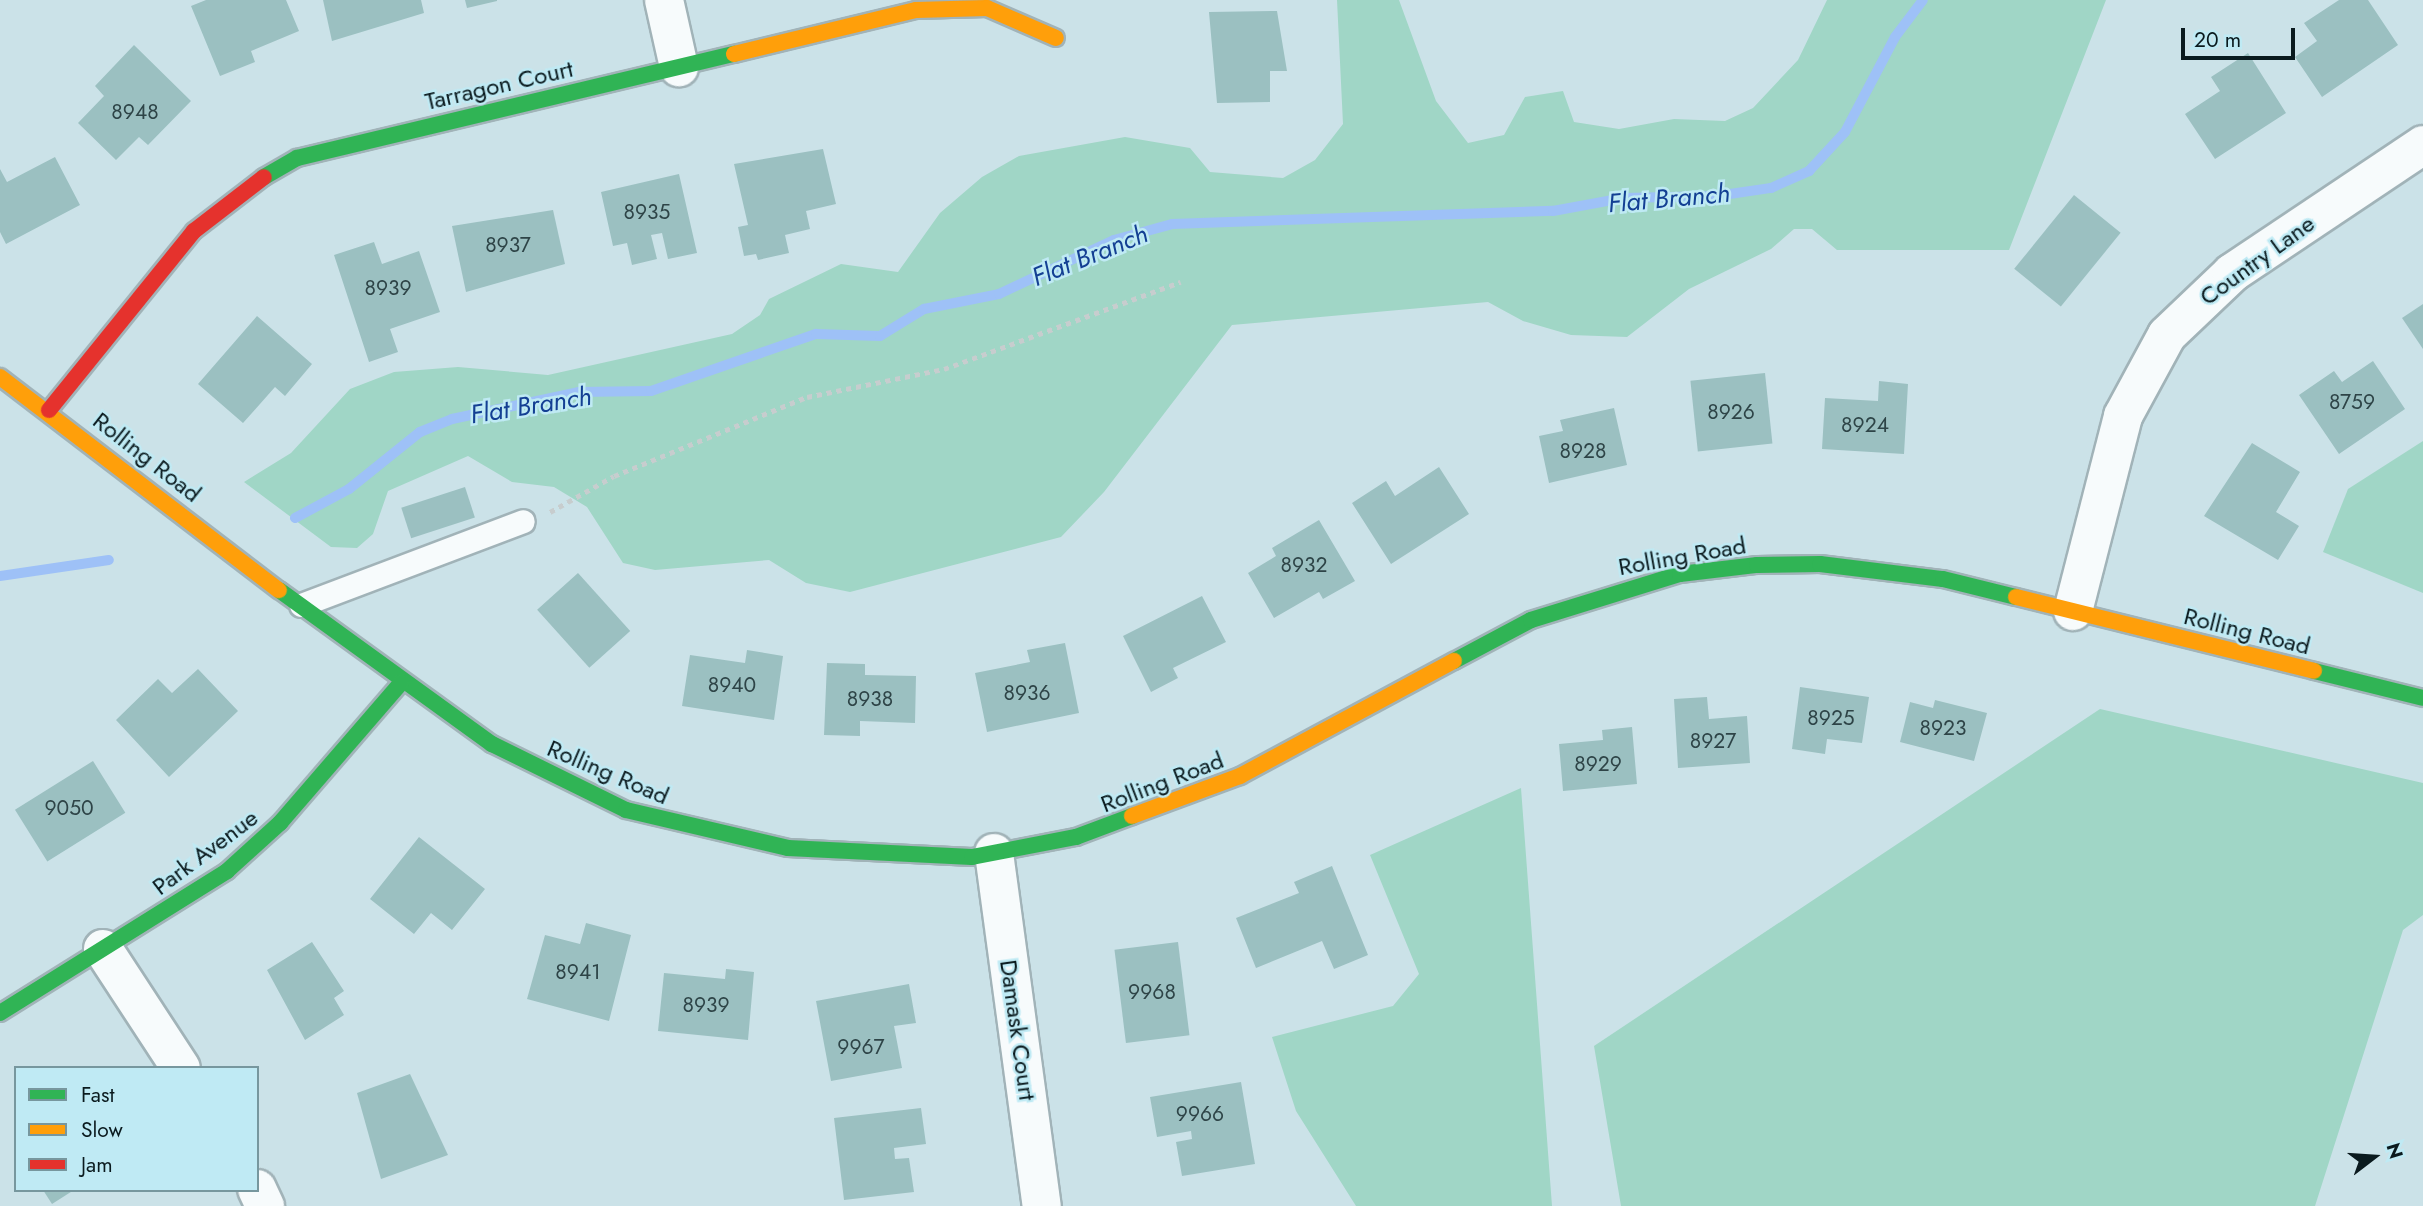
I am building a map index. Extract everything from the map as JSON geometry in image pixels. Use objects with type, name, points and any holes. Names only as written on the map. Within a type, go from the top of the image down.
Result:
[{"type":"street","points":[[664,0],[679,67]]},
{"type":"street","name":"Tarragon Court","points":[[49,410],[194,231],[267,173],[325,149],[949,6],[1004,12],[1056,37]]},
{"type":"street","name":"Country Lane","points":[[2073,611],[2123,416],[2167,335],[2232,273],[2423,145]]},
{"type":"street","name":"Rolling Road","points":[[0,377],[49,410],[401,683],[567,785],[703,832],[880,857],[994,853],[1159,811],[1240,776],[1531,620],[1680,574],[1795,564],[1897,570],[2423,698]]},
{"type":"street","name":"Park Avenue","points":[[0,1013],[218,877],[263,839],[401,683]]},
{"type":"street","name":"Damask Court","points":[[994,853],[1042,1206]]},
{"type":"street","points":[[103,949],[180,1066]]},
{"type":"lane","points":[[300,605],[523,522]]},
{"type":"path","points":[[523,522],[614,476],[807,397],[944,369],[1181,282]]},
{"type":"green space","points":[[1337,0],[1399,0],[1436,101],[1468,143],[1504,135],[1525,97],[1563,91],[1574,122],[1619,129],[1674,119],[1725,121],[1753,108],[1798,60],[1827,0],[2106,0],[2009,250],[1837,250],[1812,229],[1794,229],[1771,249],[1689,289],[1627,337],[1571,335],[1523,321],[1488,302],[1232,325],[1104,492],[1061,537],[850,592],[806,583],[769,560],[655,570],[623,563],[587,507],[554,487],[512,482],[468,456],[388,491],[373,534],[357,548],[331,547],[244,482],[291,453],[350,389],[394,372],[458,367],[548,375],[732,334],[760,315],[769,299],[841,264],[898,272],[940,213],[982,177],[1019,156],[1125,137],[1190,148],[1210,172],[1283,178],[1315,160],[1343,124]]},
{"type":"green space","points":[[2423,441],[2423,593],[2323,552],[2348,489]]},
{"type":"green space","points":[[2100,709],[2423,783],[2423,915],[2403,930],[2315,1206],[1621,1206],[1594,1046]]},
{"type":"green space","points":[[1521,788],[1552,1206],[1356,1206],[1296,1111],[1272,1037],[1393,1006],[1419,974],[1370,855]]},
{"type":"building","points":[[206,0],[286,0],[299,31],[251,51],[255,62],[220,76],[191,6]]},
{"type":"building","points":[[323,0],[421,0],[424,13],[332,41]]},
{"type":"building","points":[[465,0],[497,0],[497,1],[467,8]]},
{"type":"building","points":[[2339,0],[2368,0],[2398,45],[2322,97],[2295,57],[2317,41],[2304,23]]},
{"type":"building","points":[[1277,11],[1287,71],[1270,71],[1270,102],[1217,103],[1209,12]]},
{"type":"building","points":[[134,45],[191,101],[148,145],[139,137],[116,160],[78,123],[104,96],[95,86]]},
{"type":"building","points":[[2248,53],[2286,113],[2215,159],[2185,114],[2220,91],[2211,77]]},
{"type":"building","points":[[823,149],[836,204],[806,211],[810,229],[785,235],[789,253],[758,260],[756,254],[744,256],[738,227],[748,225],[734,164]]},
{"type":"building","points":[[55,157],[80,205],[6,244],[0,232],[0,169],[7,182]]},
{"type":"building","points":[[679,174],[697,253],[668,259],[662,233],[651,235],[657,259],[632,265],[627,243],[613,246],[601,192]]},
{"type":"building","points":[[2074,195],[2121,233],[2061,307],[2014,269]]},
{"type":"building","points":[[553,210],[565,264],[466,292],[452,226]]},
{"type":"building","points":[[374,242],[382,264],[419,251],[440,312],[390,329],[398,352],[369,362],[334,255]]},
{"type":"building","points":[[2423,304],[2423,349],[2402,318]]},
{"type":"building","points":[[257,316],[312,364],[285,396],[275,387],[243,423],[198,384]]},
{"type":"building","points":[[2373,361],[2405,409],[2339,454],[2299,395],[2334,371],[2342,382]]},
{"type":"building","points":[[1765,373],[1772,444],[1698,451],[1690,381]]},
{"type":"building","points":[[1879,381],[1908,384],[1904,454],[1822,449],[1825,398],[1878,401]]},
{"type":"building","points":[[1614,408],[1627,465],[1549,483],[1539,436],[1563,431],[1560,420]]},
{"type":"building","points":[[2252,443],[2300,472],[2276,512],[2299,526],[2278,560],[2204,516]]},
{"type":"building","points":[[1439,467],[1469,514],[1391,564],[1352,503],[1386,481],[1395,496]]},
{"type":"building","points":[[465,487],[475,517],[411,538],[401,508]]},
{"type":"building","points":[[1319,520],[1355,581],[1323,599],[1319,592],[1274,618],[1248,573],[1276,556],[1272,548]]},
{"type":"building","points":[[578,573],[630,631],[589,668],[537,610]]},
{"type":"building","points":[[1202,596],[1226,642],[1173,668],[1178,678],[1151,692],[1123,636]]},
{"type":"building","points":[[1065,643],[1079,713],[987,732],[975,673],[1030,662],[1027,650]]},
{"type":"building","points":[[747,650],[783,656],[774,720],[682,706],[690,655],[745,663]]},
{"type":"building","points":[[827,663],[865,664],[865,675],[916,676],[915,723],[860,721],[860,736],[824,735]]},
{"type":"building","points":[[198,669],[238,711],[169,777],[116,720],[158,679],[172,693]]},
{"type":"building","points":[[1800,687],[1869,697],[1862,743],[1827,739],[1825,754],[1792,749]]},
{"type":"building","points":[[1707,697],[1709,719],[1747,716],[1750,763],[1678,768],[1674,699]]},
{"type":"building","points":[[1935,700],[1987,713],[1974,761],[1900,742],[1910,702],[1933,708]]},
{"type":"building","points":[[1632,727],[1637,784],[1563,791],[1559,744],[1603,740],[1602,730]]},
{"type":"building","points":[[93,761],[125,813],[47,861],[15,810]]},
{"type":"building","points":[[419,837],[485,889],[452,930],[431,913],[414,934],[370,899]]},
{"type":"building","points":[[1332,866],[1368,955],[1334,969],[1322,941],[1256,968],[1236,918],[1299,893],[1294,882]]},
{"type":"building","points":[[586,923],[631,935],[609,1021],[527,999],[545,935],[580,944]]},
{"type":"building","points":[[312,942],[344,991],[334,998],[344,1015],[305,1040],[267,970]]},
{"type":"building","points":[[1178,942],[1189,1035],[1126,1043],[1114,950]]},
{"type":"building","points":[[726,969],[754,972],[748,1040],[658,1031],[664,973],[725,979]]},
{"type":"building","points":[[909,984],[916,1023],[894,1026],[902,1068],[831,1081],[816,1001]]},
{"type":"building","points":[[410,1074],[448,1155],[381,1179],[357,1093]]},
{"type":"building","points":[[1241,1082],[1255,1164],[1182,1176],[1176,1142],[1192,1139],[1191,1131],[1157,1137],[1150,1097]]},
{"type":"building","points":[[921,1108],[926,1144],[894,1148],[895,1159],[909,1158],[914,1192],[844,1200],[834,1118]]},
{"type":"building","points":[[44,1192],[71,1192],[52,1204]]},
{"type":"waterway","name":"Flat Branch","points":[[295,518],[349,489],[420,432],[452,419],[579,392],[651,391],[816,334],[880,336],[924,309],[999,294],[1114,240],[1172,224],[1553,211],[1623,198],[1716,196],[1771,188],[1809,171],[1845,132],[1895,37],[1923,0]]},
{"type":"waterway","name":"Flat Branch","points":[[0,576],[109,560]]},
{"type":"traffic: fast","points":[[264,177],[297,158],[734,54]]},
{"type":"traffic: fast","points":[[1454,661],[1531,620],[1680,574],[1757,565],[1820,564],[1943,579],[2016,597]]},
{"type":"traffic: fast","points":[[279,590],[492,744],[626,810],[788,848],[972,857],[1076,837],[1132,816]]},
{"type":"traffic: fast","points":[[2314,671],[2423,698]]},
{"type":"traffic: fast","points":[[0,1013],[227,871],[280,823],[401,683]]},
{"type":"traffic: slow","points":[[734,54],[916,10],[987,8],[1056,38]]},
{"type":"traffic: slow","points":[[0,377],[279,590]]},
{"type":"traffic: slow","points":[[2016,597],[2314,671]]},
{"type":"traffic: slow","points":[[1132,816],[1240,776],[1454,661]]},
{"type":"traffic: jam","points":[[49,410],[194,231],[264,177]]}]
